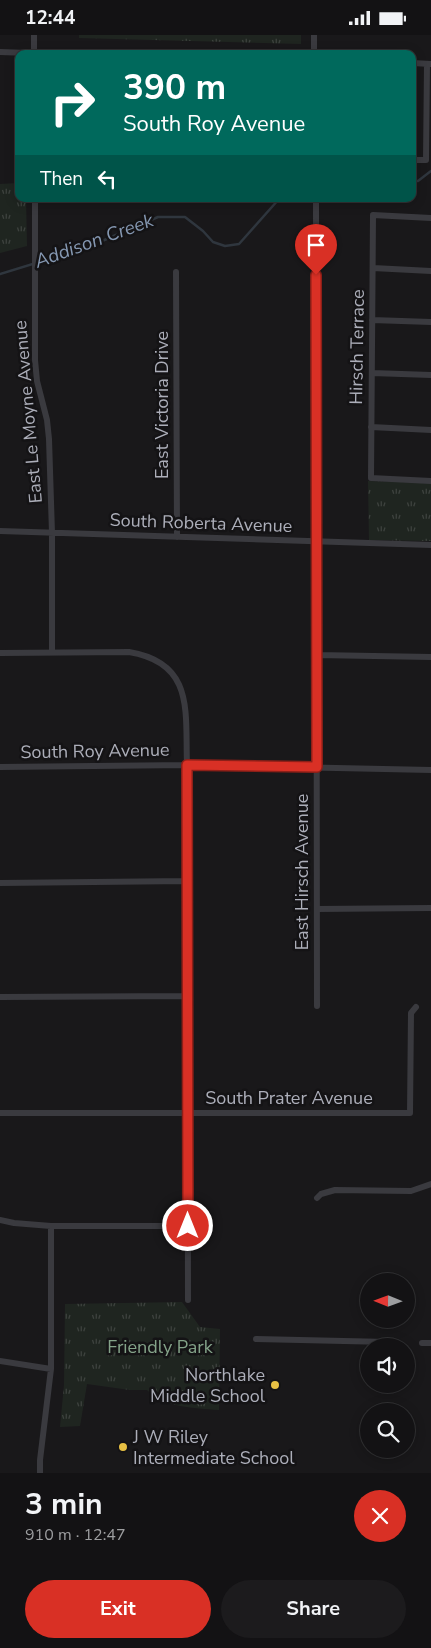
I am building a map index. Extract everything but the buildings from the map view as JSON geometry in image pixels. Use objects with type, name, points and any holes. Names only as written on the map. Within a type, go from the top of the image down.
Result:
[{"type":"street","points":[[34,35],[34,50]]},
{"type":"street","points":[[314,35],[314,50]]},
{"type":"street","points":[[0,52],[15,52]]},
{"type":"street","points":[[416,63],[429,64],[429,116],[426,160],[416,160]]},
{"type":"street","name":"East Le Moyne Avenue","points":[[35,202],[36,360],[37,381],[47,420],[52,533],[52,652]]},
{"type":"street","name":"East Hirsch Avenue","points":[[316,202],[317,1006]]},
{"type":"street","name":"Hirsch Terrace","points":[[431,218],[373,215],[371,427],[371,479],[431,481]]},
{"type":"street","points":[[373,268],[431,271]]},
{"type":"street","name":"East Victoria Drive","points":[[176,272],[178,537]]},
{"type":"street","points":[[372,320],[431,322]]},
{"type":"street","points":[[372,373],[431,375]]},
{"type":"street","points":[[371,427],[431,430]]},
{"type":"street","name":"South Roberta Avenue","points":[[0,531],[431,545]]},
{"type":"street","points":[[0,653],[128,652],[150,657],[166,666],[181,687],[185,702],[187,765],[188,1300]]},
{"type":"street","points":[[317,655],[431,657]]},
{"type":"street","name":"South Roy Avenue","points":[[0,767],[187,765],[431,770]]},
{"type":"street","points":[[0,883],[187,881]]},
{"type":"street","points":[[317,909],[431,908]]},
{"type":"street","points":[[0,997],[188,996]]},
{"type":"street","name":"South Prater Avenue","points":[[0,1113],[410,1113],[411,1013],[416,1007]]},
{"type":"street","points":[[317,1199],[322,1193],[335,1190],[411,1191],[431,1184]]},
{"type":"street","points":[[0,1220],[50,1226],[188,1226]]},
{"type":"street","points":[[40,1473],[52,1369],[50,1226]]},
{"type":"street","points":[[256,1339],[360,1341]]},
{"type":"street","points":[[422,1343],[431,1343]]},
{"type":"street","points":[[0,1361],[52,1369]]},
{"type":"green space","points":[[79,35],[301,35],[301,44],[79,38]]},
{"type":"green space","points":[[15,183],[15,202],[26,202],[27,246],[0,253],[0,184]]},
{"type":"green space","points":[[368,481],[431,483],[431,541],[369,540]]},
{"type":"green space","name":"Friendly Park","points":[[182,1302],[200,1327],[220,1329],[219,1410],[190,1408],[172,1404],[147,1390],[130,1390],[87,1384],[80,1426],[60,1427],[64,1385],[65,1304]]},
{"type":"waterway","name":"Addison Creek","points":[[416,181],[431,171]]},
{"type":"waterway","name":"Addison Creek","points":[[0,274],[88,247],[158,217],[185,217],[203,231],[213,242],[225,246],[239,244],[276,202]]},
{"type":"place","name":"Northlake Middle School","points":[[275,1385]]},
{"type":"place","name":"J W Riley Intermediate School","points":[[123,1447]]},
{"type":"route","points":[[188,1226],[187,765],[317,767],[316,275]]}]
